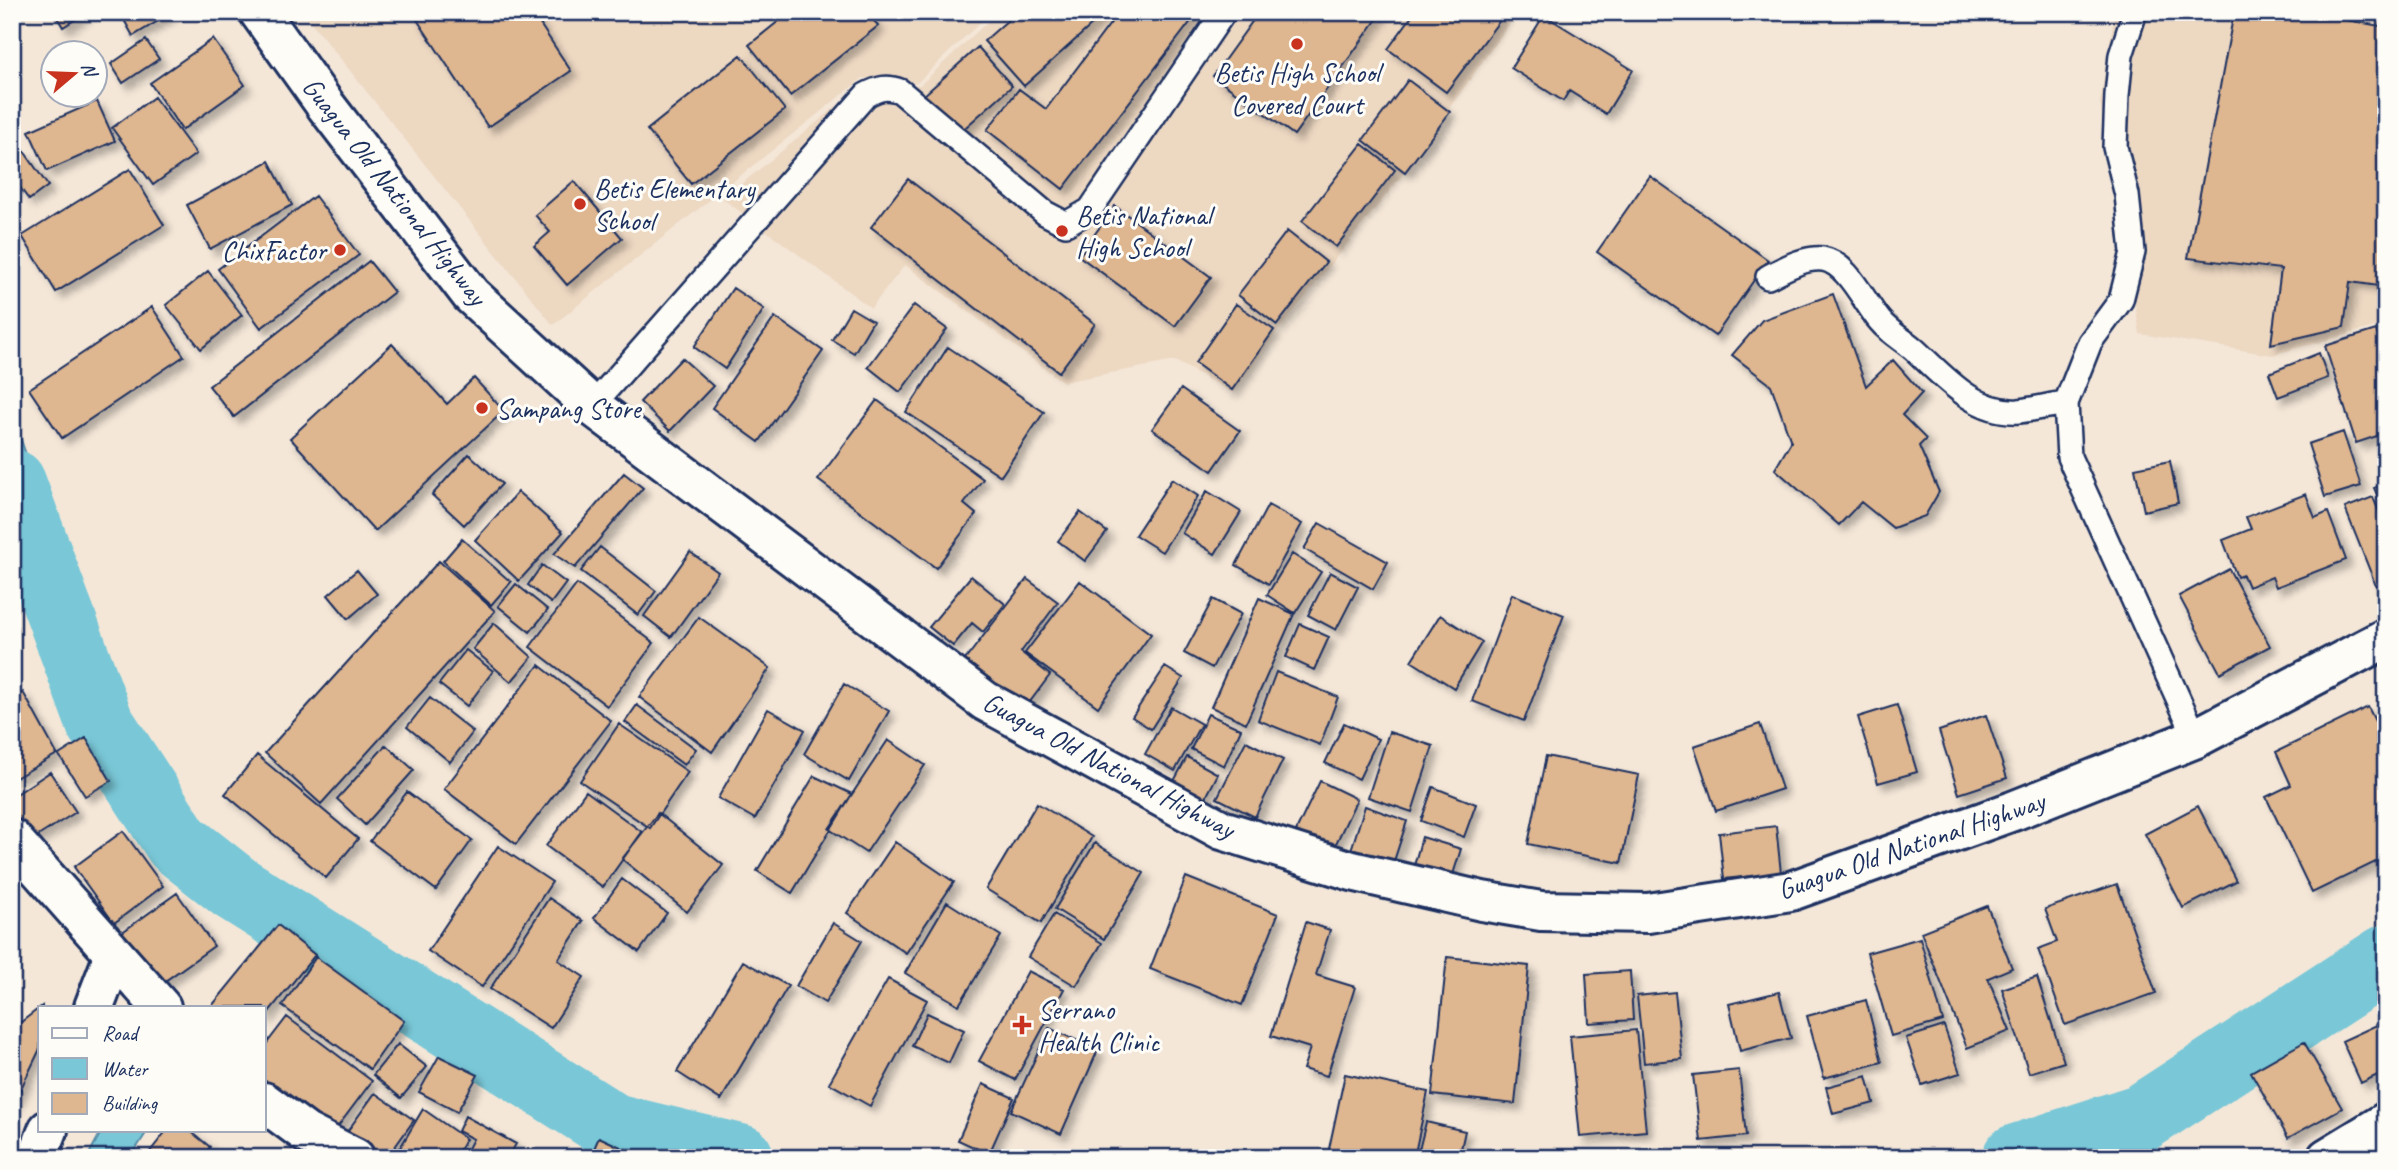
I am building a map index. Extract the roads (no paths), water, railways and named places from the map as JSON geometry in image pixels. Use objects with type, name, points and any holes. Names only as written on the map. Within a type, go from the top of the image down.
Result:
[{"type":"main road","name":"Guagua Old National Highway","points":[[259,12],[326,106],[471,295],[592,406],[985,701],[1222,830],[1352,872],[1482,901],[1541,911],[1648,913],[1791,891],[2014,811],[2196,738],[2386,638]]},
{"type":"main road","points":[[12,838],[160,1006]]},
{"type":"main road","points":[[94,1006],[114,956]]},
{"type":"main road","points":[[266,1103],[306,1133],[355,1158]]},
{"type":"main road","points":[[2327,1158],[2386,1122]]},
{"type":"main road","points":[[37,1158],[47,1132]]},
{"type":"lane","points":[[592,406],[866,95],[876,89],[890,87],[900,92],[1045,213],[1066,224],[1090,210],[1224,12]]},
{"type":"lane","points":[[2135,12],[2121,55],[2115,147],[2127,195],[2133,252],[2121,300],[2090,342],[2066,403],[2069,457],[2196,738]]},
{"type":"lane","points":[[1768,277],[1798,262],[1823,259],[1833,263],[1853,282],[1880,322],[1914,349],[1950,384],[1986,407],[2016,411],[2066,403]]},
{"type":"water","points":[[12,413],[111,707],[86,721],[47,654],[12,559]]},
{"type":"water","points":[[101,1132],[147,1132],[130,1158],[87,1158]]},
{"type":"waterway","points":[[12,483],[100,723],[178,843],[235,888],[613,1127],[740,1158]]},
{"type":"waterway","points":[[2016,1158],[2143,1117],[2386,959]]},
{"type":"place","name":"Betis High School Covered Court","points":[[1297,44]]},
{"type":"place","name":"Betis Elementary School","points":[[580,204]]},
{"type":"place","name":"Betis National High School","points":[[1062,231]]},
{"type":"place","name":"ChixFactor","points":[[340,250]]},
{"type":"place","name":"Sampang Store","points":[[482,408]]},
{"type":"place","name":"Serrano Health Clinic","points":[[1022,1025]]}]
